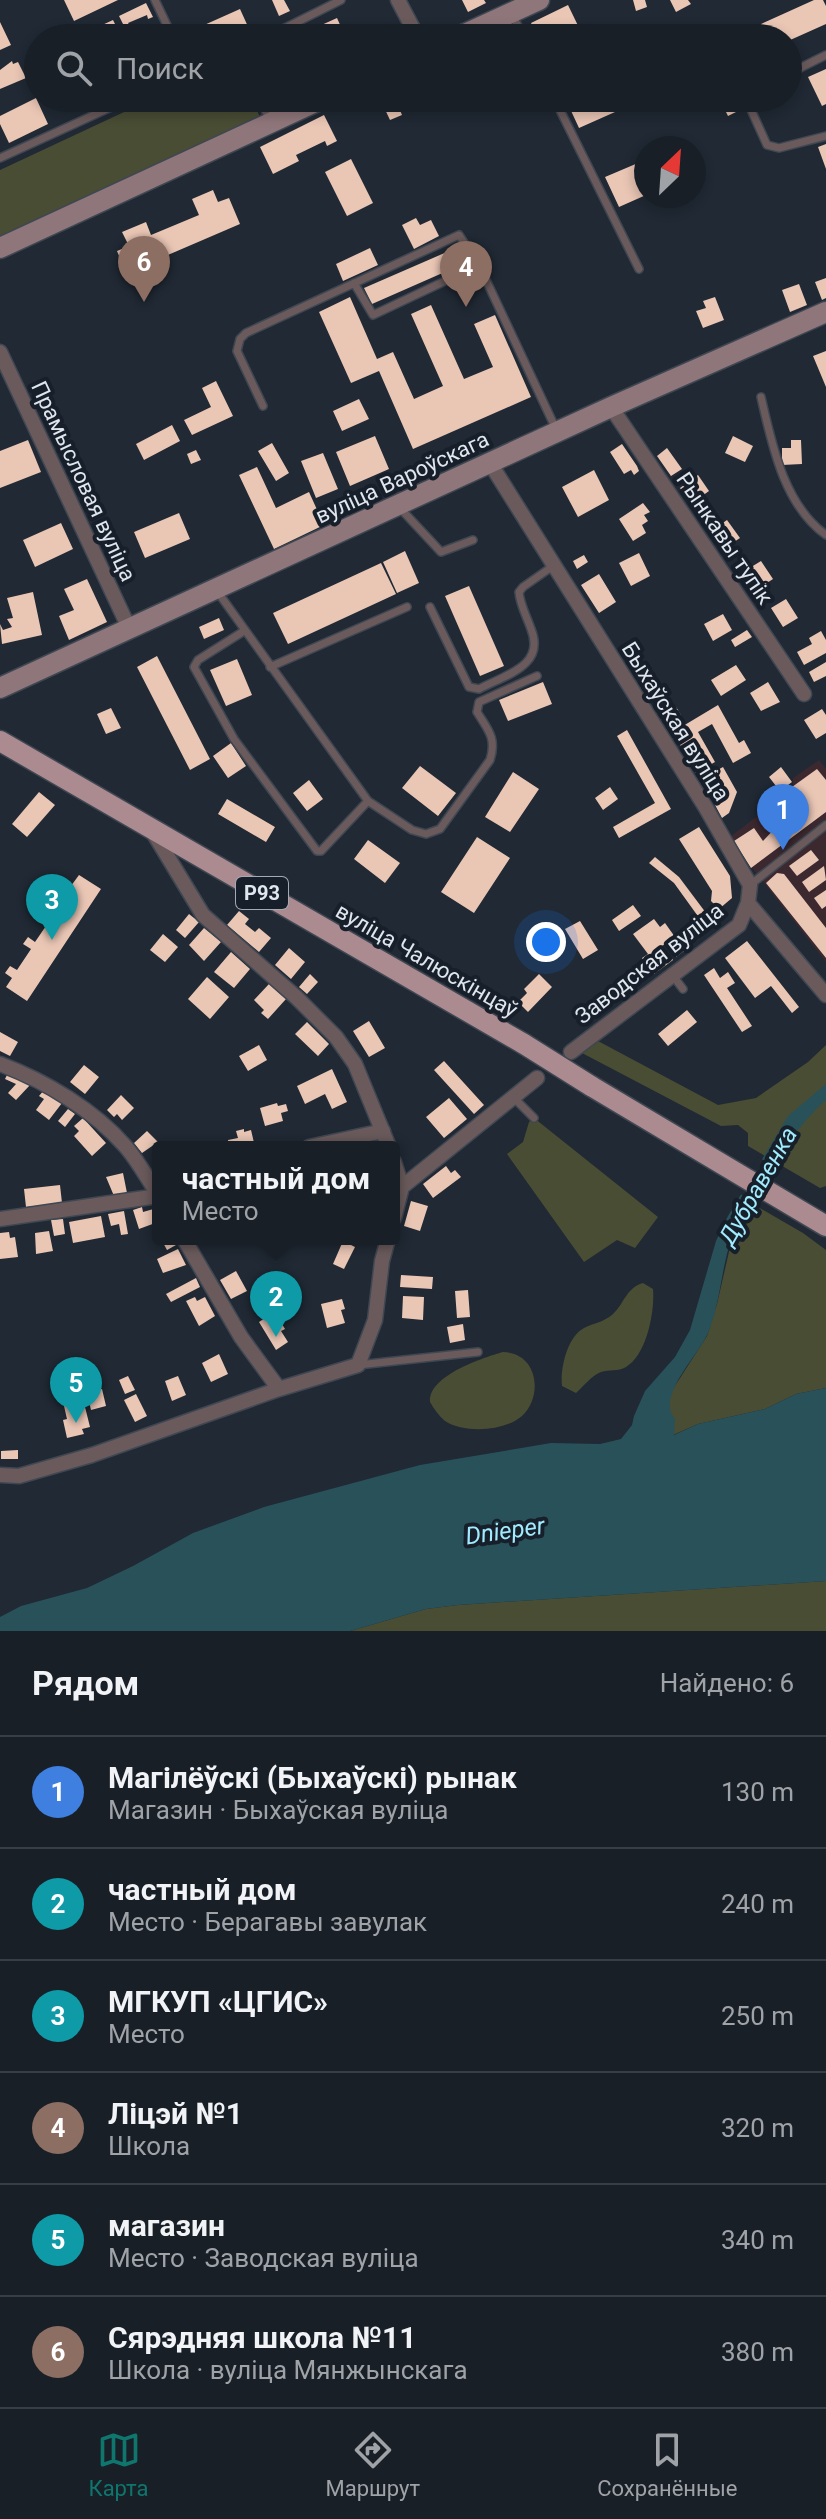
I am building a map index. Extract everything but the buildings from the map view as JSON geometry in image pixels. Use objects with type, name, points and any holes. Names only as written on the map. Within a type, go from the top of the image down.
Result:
[{"type":"main road","name":"вуліца Чалюскінцаў","points":[[0,741],[524,1044],[818,1222]]},
{"type":"street","points":[[398,0],[411,24]]},
{"type":"street","points":[[486,24],[539,0]]},
{"type":"street","points":[[0,248],[293,112]]},
{"type":"street","name":"вуліца Вароўскага","points":[[0,688],[611,407],[826,312]]},
{"type":"street","name":"Прамысловая вуліца","points":[[0,352],[129,628]]},
{"type":"street","name":"Рынкавы тупік","points":[[611,407],[804,694]]},
{"type":"street","name":"Быхаўская вуліца","points":[[490,463],[706,808],[750,885]]},
{"type":"street","points":[[150,828],[203,915],[296,997],[336,1037],[355,1064],[387,1141]]},
{"type":"street","points":[[750,885],[748,903],[826,995]]},
{"type":"street","name":"Заводская вуліца","points":[[571,1052],[739,925],[748,903]]},
{"type":"street","points":[[0,1064],[28,1074],[83,1109],[125,1146],[152,1186]]},
{"type":"street","points":[[402,1187],[537,1078]]},
{"type":"street","points":[[337,1141],[383,1131]]},
{"type":"street","points":[[400,1181],[400,1195]]},
{"type":"street","points":[[0,1219],[152,1196]]},
{"type":"street","points":[[187,1245],[241,1337],[279,1389]]},
{"type":"street","points":[[0,1475],[19,1476],[92,1455],[279,1389],[358,1365],[375,1320],[386,1245]]},
{"type":"lane","points":[[155,0],[166,24]]},
{"type":"lane","points":[[293,24],[341,0]]},
{"type":"lane","points":[[512,12],[518,24]]},
{"type":"lane","points":[[802,67],[826,55]]},
{"type":"lane","points":[[0,158],[100,112]]},
{"type":"lane","points":[[266,112],[271,122]]},
{"type":"lane","points":[[561,112],[639,269]]},
{"type":"lane","points":[[752,112],[767,145],[779,148],[826,136]]},
{"type":"lane","points":[[263,406],[237,351],[240,339],[246,333],[459,235],[479,265],[557,432]]},
{"type":"lane","points":[[354,283],[373,315],[479,265]]},
{"type":"lane","points":[[761,397],[774,453],[794,497],[803,513],[826,535]]},
{"type":"lane","points":[[399,506],[441,552],[473,540]]},
{"type":"lane","points":[[430,607],[469,687],[479,689],[530,661],[536,651],[535,639],[519,592],[553,566]]},
{"type":"lane","points":[[216,589],[368,801],[412,830],[426,834],[440,829],[490,760],[494,747],[492,736],[477,712],[479,702],[537,676]]},
{"type":"lane","points":[[270,667],[407,607]]},
{"type":"lane","points":[[244,631],[198,660],[194,667],[234,739],[263,780],[317,851],[321,851],[368,801]]},
{"type":"lane","points":[[750,885],[826,825]]},
{"type":"lane","points":[[673,976],[683,989]]},
{"type":"lane","points":[[513,1097],[534,1118]]},
{"type":"lane","points":[[358,1365],[478,1352]]},
{"type":"shaded area","points":[[819,760],[826,769],[826,962],[731,836],[793,789],[793,778]]},
{"type":"green space","points":[[124,112],[258,112],[261,119],[0,243],[0,170]]},
{"type":"green space","points":[[598,1041],[718,1105],[756,1098],[808,1062],[826,1045],[826,1186],[820,1188],[748,1146],[748,1133],[738,1125],[721,1126],[582,1053]]},
{"type":"green space","points":[[534,1118],[658,1217],[635,1248],[617,1240],[584,1262],[507,1154],[523,1142],[529,1122]]},
{"type":"green space","points":[[751,1203],[826,1250],[826,1388],[796,1394],[765,1409],[698,1424],[673,1435],[668,1405],[671,1392],[707,1336],[734,1230]]},
{"type":"green space","points":[[643,1283],[653,1289],[653,1309],[644,1343],[633,1361],[623,1369],[597,1374],[576,1393],[562,1386],[562,1371],[573,1338],[584,1328],[613,1314],[629,1292]]},
{"type":"green space","points":[[503,1352],[515,1354],[530,1368],[535,1388],[529,1408],[515,1421],[495,1428],[463,1428],[445,1421],[430,1402],[438,1384],[458,1370]]},
{"type":"green space","points":[[826,1581],[826,1631],[350,1631],[426,1609],[458,1605]]},
{"type":"water","points":[[826,1084],[826,1100],[788,1144],[735,1230],[712,1322],[674,1388],[670,1410],[675,1419],[674,1435],[698,1424],[765,1409],[796,1394],[826,1388],[826,1581],[458,1605],[426,1609],[350,1631],[0,1631],[0,1617],[21,1606],[87,1588],[193,1533],[264,1507],[420,1465],[551,1443],[600,1444],[621,1439],[632,1425],[645,1391],[675,1357],[690,1330],[716,1241],[728,1216],[788,1116]]},
{"type":"pier","points":[[758,1157],[777,1168],[756,1203],[737,1192]]},
{"type":"place","name":"Сярэдняя школа №11","points":[[144,302]]},
{"type":"place","name":"Ліцэй №1","points":[[466,307]]},
{"type":"place","name":"Магілёўскі (Быхаўскі) рынак","points":[[783,850]]},
{"type":"place","name":"МГКУП «ЦГИС»","points":[[52,940]]},
{"type":"place","name":"частный дом","points":[[276,1337]]},
{"type":"place","name":"магазин","points":[[76,1423]]},
{"type":"water label","name":"Дубравенка","points":[[758,1186]]},
{"type":"water label","name":"Dnieper","points":[[505,1531]]}]
